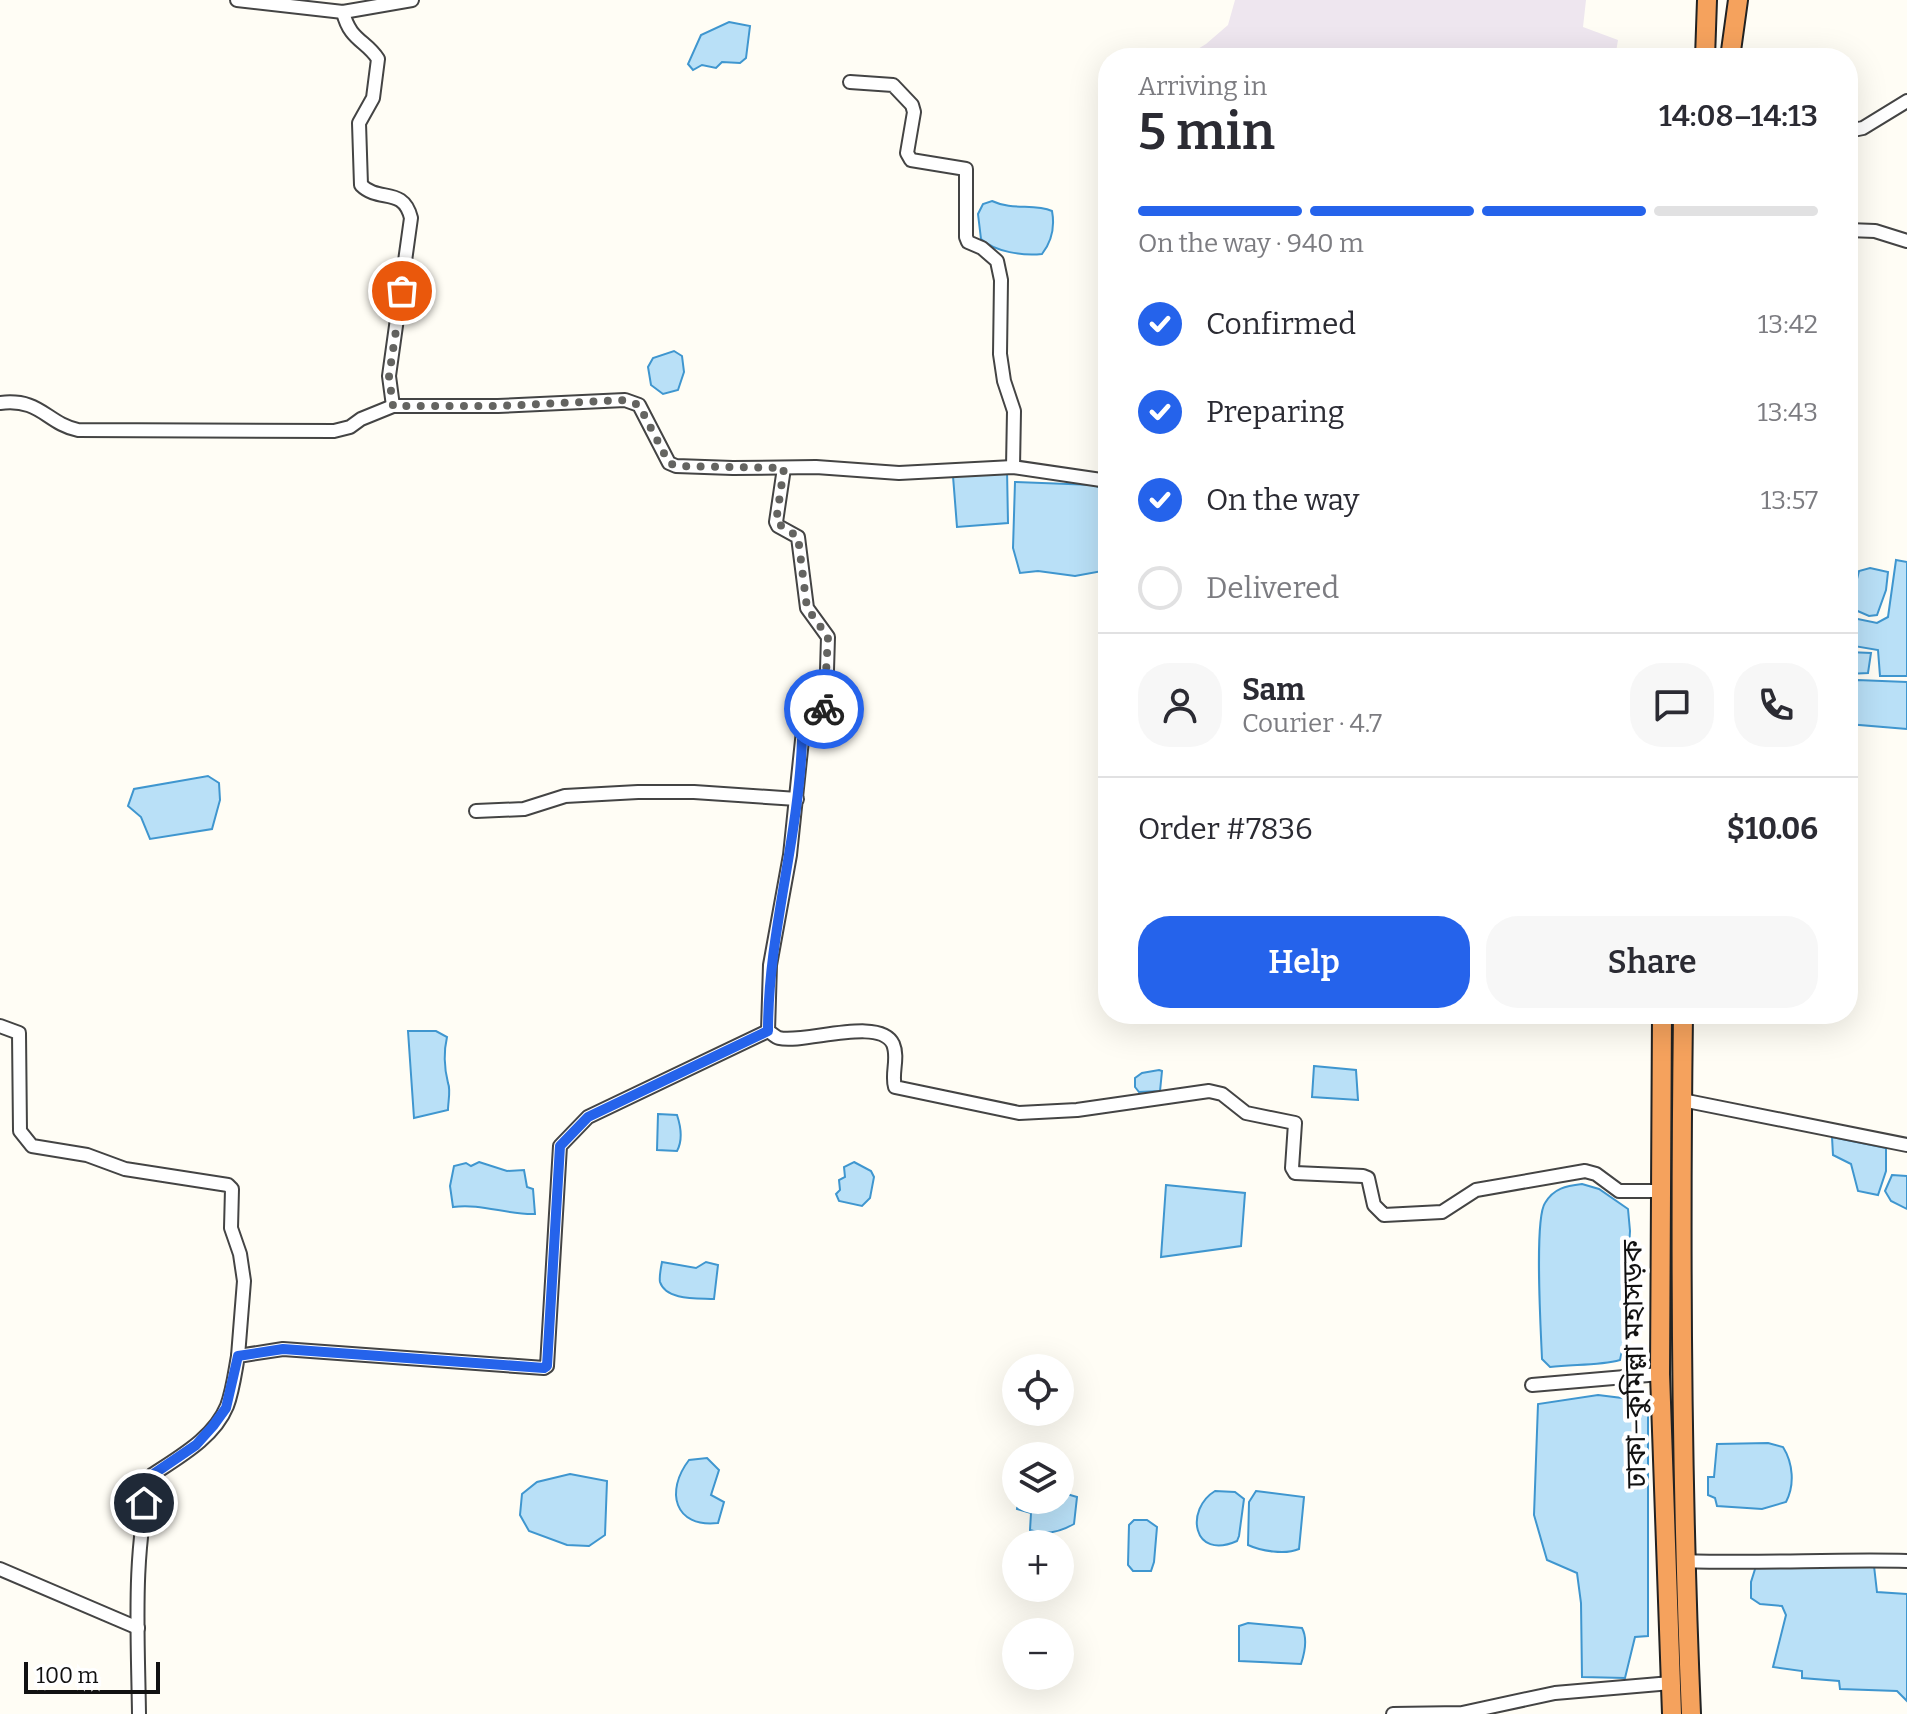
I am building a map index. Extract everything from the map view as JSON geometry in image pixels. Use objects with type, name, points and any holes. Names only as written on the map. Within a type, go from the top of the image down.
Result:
[{"type":"highway","points":[[1731,48],[1738,0]]},
{"type":"highway","points":[[1705,48],[1706,9],[1735,20]]},
{"type":"highway","name":"ঢাকা–কুমিল্লা মহাসড়ক","points":[[1662,1024],[1660,1374],[1672,1714]]},
{"type":"highway","name":"ঢাকা–কুমিল্লা মহাসড়ক","points":[[1683,1024],[1681,1305],[1691,1714]]},
{"type":"highway","points":[[1661,1306],[1681,1305]]},
{"type":"street","points":[[237,0],[343,12],[412,0]]},
{"type":"street","points":[[343,12],[345,23],[358,42],[378,59],[373,98],[359,123],[361,185],[366,190],[401,199],[408,206],[411,218],[389,376],[393,406]]},
{"type":"street","points":[[850,82],[893,85],[912,105],[914,112],[907,153],[911,160],[966,169],[966,237],[968,242],[982,248],[997,261],[1001,280],[1000,354],[1004,381],[1014,411],[1013,467]]},
{"type":"street","points":[[1858,129],[1907,101]]},
{"type":"street","points":[[1858,230],[1875,231],[1907,241]]},
{"type":"street","points":[[0,403],[30,404],[78,430],[255,432],[334,431],[350,427],[393,406],[498,406],[625,400],[639,405],[669,463],[676,466],[816,467],[899,473],[1013,467],[1098,480]]},
{"type":"street","points":[[768,1031],[772,952],[790,855],[803,733],[820,716],[826,703],[828,637],[807,608],[798,537],[776,522],[784,468]]},
{"type":"street","points":[[476,811],[524,809],[565,796],[638,792],[694,792],[797,799]]},
{"type":"street","points":[[0,1026],[19,1033],[20,1131],[32,1146],[87,1155],[125,1169],[228,1185],[232,1189],[231,1228],[240,1254],[244,1281],[238,1356],[226,1408],[196,1445],[152,1475],[144,1503],[138,1628],[139,1714]]},
{"type":"street","points":[[768,1031],[779,1038],[833,1036],[848,1030],[881,1034],[891,1039],[895,1048],[895,1087],[1019,1113],[1077,1110],[1209,1091],[1222,1094],[1246,1113],[1295,1123],[1292,1168],[1295,1173],[1368,1178],[1374,1205],[1384,1215],[1442,1212],[1476,1190],[1585,1171],[1596,1174],[1619,1191],[1661,1191]]},
{"type":"street","points":[[238,1356],[283,1349],[547,1366],[560,1146],[588,1117],[768,1031]]},
{"type":"street","points":[[1682,1100],[1907,1145]]},
{"type":"street","points":[[1532,1385],[1660,1374]]},
{"type":"street","points":[[1685,1561],[1907,1561]]},
{"type":"street","points":[[0,1569],[138,1628]]},
{"type":"street","points":[[1393,1714],[1462,1713],[1555,1693],[1671,1683]]},
{"type":"shaded area","points":[[1235,0],[1586,0],[1583,27],[1618,40],[1617,48],[1199,48],[1228,25]]},
{"type":"water","points":[[729,22],[750,26],[746,58],[740,63],[722,62],[716,68],[702,65],[693,70],[688,64],[701,35]]},
{"type":"water","points":[[992,201],[1052,211],[1052,234],[1042,254],[1010,252],[981,239],[978,214],[983,204]]},
{"type":"water","points":[[674,351],[682,356],[684,372],[678,390],[663,394],[651,385],[648,367],[653,358]]},
{"type":"water","points":[[1007,469],[1008,523],[957,527],[953,476]]},
{"type":"water","points":[[1015,482],[1098,487],[1098,572],[1075,576],[1038,571],[1020,573],[1013,548]]},
{"type":"water","points":[[1896,560],[1907,562],[1907,676],[1880,676],[1878,650],[1858,647],[1858,619],[1877,623],[1888,617]]},
{"type":"water","points":[[1870,568],[1888,572],[1886,590],[1877,615],[1869,616],[1858,611],[1859,571]]},
{"type":"water","points":[[1858,652],[1871,653],[1868,673],[1858,674]]},
{"type":"water","points":[[1858,680],[1907,682],[1907,729],[1858,725]]},
{"type":"water","points":[[208,776],[219,783],[220,800],[212,829],[150,839],[141,817],[128,806],[134,789]]},
{"type":"water","points":[[408,1031],[436,1031],[447,1037],[444,1060],[449,1089],[448,1110],[414,1118]]},
{"type":"water","points":[[1314,1066],[1356,1070],[1358,1100],[1312,1097]]},
{"type":"water","points":[[1162,1071],[1160,1091],[1139,1092],[1135,1087],[1135,1078],[1142,1073]]},
{"type":"water","points":[[658,1114],[677,1115],[681,1133],[677,1151],[657,1150]]},
{"type":"water","points":[[1832,1137],[1886,1148],[1886,1171],[1878,1195],[1858,1191],[1851,1164],[1833,1155]]},
{"type":"water","points":[[479,1162],[507,1171],[524,1170],[527,1187],[533,1189],[535,1214],[453,1207],[450,1186],[454,1166],[466,1163],[471,1166]]},
{"type":"water","points":[[854,1162],[871,1171],[874,1177],[870,1198],[862,1206],[839,1201],[836,1194],[840,1190],[839,1180],[845,1177],[844,1167]]},
{"type":"water","points":[[1892,1175],[1907,1176],[1907,1209],[1891,1201],[1885,1191]]},
{"type":"water","points":[[1582,1184],[1599,1189],[1628,1209],[1630,1231],[1623,1346],[1620,1360],[1550,1367],[1542,1359],[1539,1277],[1542,1213],[1545,1203],[1556,1191]]},
{"type":"water","points":[[1166,1185],[1245,1193],[1241,1246],[1161,1257]]},
{"type":"water","points":[[662,1262],[696,1268],[706,1262],[718,1265],[714,1299],[669,1293],[660,1282]]},
{"type":"water","points":[[1598,1395],[1646,1401],[1648,1413],[1648,1636],[1635,1637],[1625,1678],[1582,1677],[1581,1603],[1577,1573],[1547,1560],[1534,1515],[1538,1404]]},
{"type":"water","points":[[1768,1443],[1783,1447],[1789,1460],[1792,1481],[1786,1502],[1762,1509],[1717,1506],[1715,1498],[1708,1495],[1708,1477],[1714,1477],[1717,1444]]},
{"type":"water","points":[[707,1458],[719,1470],[711,1495],[724,1502],[718,1523],[692,1520],[683,1513],[676,1495],[677,1484],[689,1460]]},
{"type":"water","points":[[570,1474],[607,1481],[605,1535],[589,1546],[567,1545],[529,1531],[520,1515],[522,1494],[537,1482]]},
{"type":"water","points":[[1215,1491],[1235,1492],[1244,1499],[1237,1541],[1210,1544],[1202,1539],[1198,1530],[1199,1509]]},
{"type":"water","points":[[1256,1491],[1304,1497],[1299,1549],[1273,1552],[1248,1545],[1249,1502]]},
{"type":"water","points":[[1074,1496],[1077,1497],[1074,1524],[1059,1530],[1030,1530],[1031,1514],[1074,1514]]},
{"type":"water","points":[[1134,1520],[1147,1520],[1157,1527],[1151,1571],[1133,1571],[1128,1565],[1129,1525]]},
{"type":"water","points":[[1756,1566],[1874,1566],[1877,1592],[1907,1594],[1907,1701],[1897,1691],[1840,1689],[1839,1681],[1802,1678],[1802,1671],[1773,1667],[1786,1615],[1782,1606],[1760,1604],[1751,1598],[1751,1582]]},
{"type":"water","points":[[1248,1623],[1302,1628],[1305,1646],[1301,1664],[1239,1661],[1239,1626]]},
{"type":"way so far","points":[[402,291],[389,376],[393,406],[498,406],[625,400],[639,405],[669,463],[676,466],[784,468],[776,522],[798,537],[807,608],[828,637],[824,709]]},
{"type":"route","points":[[144,1503],[152,1475],[196,1445],[226,1408],[238,1356],[283,1349],[547,1366],[560,1146],[588,1117],[768,1031],[770,965],[790,855],[803,733],[824,709]]}]
